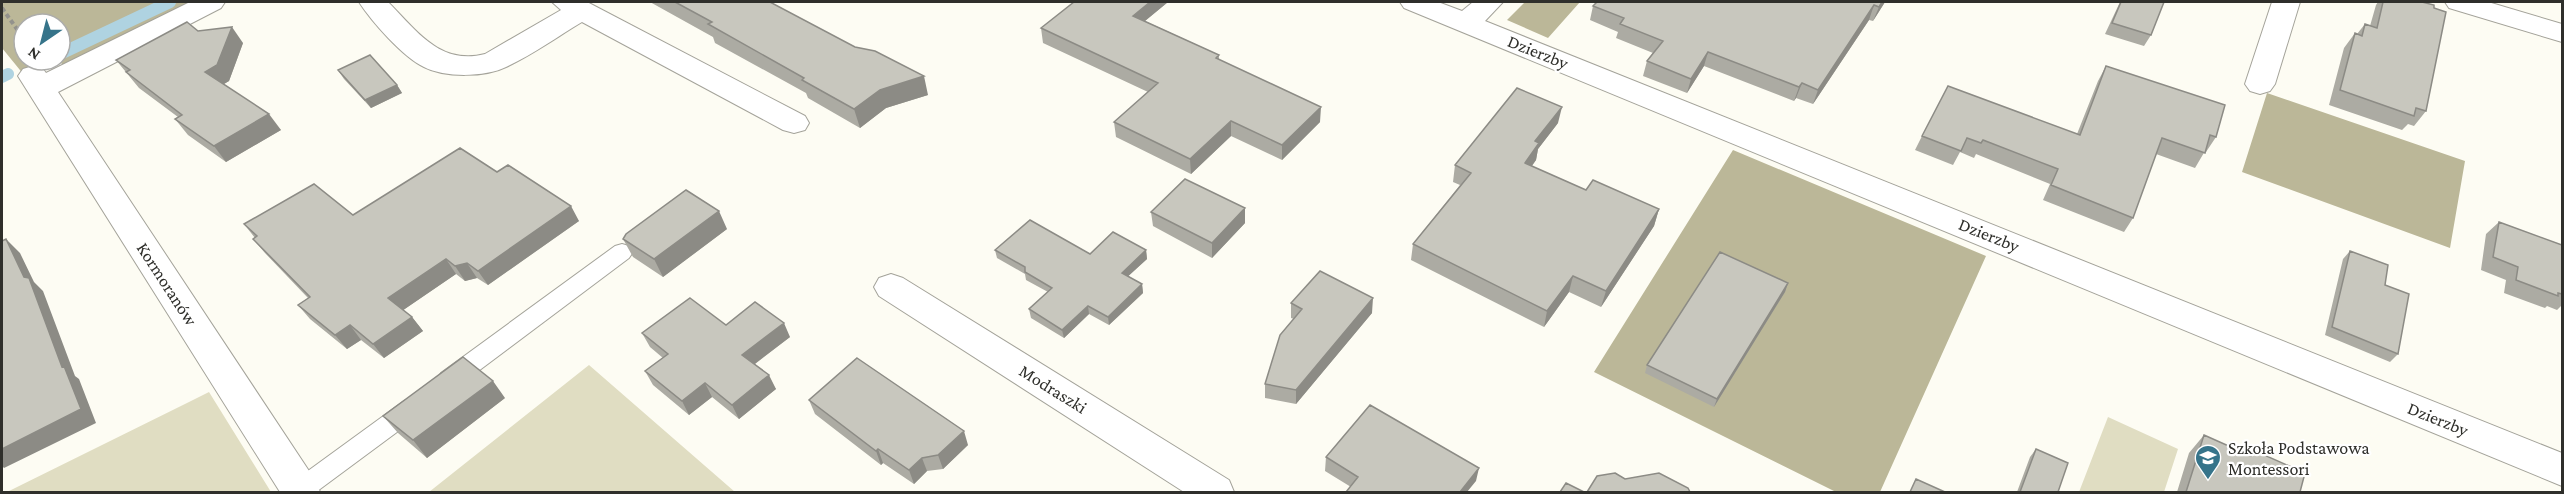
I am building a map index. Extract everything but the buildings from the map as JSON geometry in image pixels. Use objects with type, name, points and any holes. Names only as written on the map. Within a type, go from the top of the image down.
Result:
[{"type":"street","name":"Kormoranów","points":[[211,2],[37,82],[300,492]]},
{"type":"street","points":[[373,2],[415,47],[435,61],[476,66],[495,61],[574,6],[794,123]]},
{"type":"street","name":"Dzierzby","points":[[1414,2],[1478,12],[2562,470]]},
{"type":"street","points":[[2260,84],[2286,2]]},
{"type":"street","points":[[2459,2],[2562,33]]},
{"type":"street","name":"Modraszki","points":[[891,287],[1215,492]]},
{"type":"lane","points":[[300,492],[622,252]]},
{"type":"path","points":[[2,8],[12,22]]},
{"type":"shaded area","points":[[2,2],[193,2],[72,64],[72,12],[12,12],[12,60],[2,48]]},
{"type":"shaded area","points":[[1525,2],[1580,2],[1548,38],[1507,20]]},
{"type":"shaded area","points":[[2267,93],[2465,161],[2450,248],[2242,172]]},
{"type":"shaded area","points":[[1733,150],[1986,256],[1880,492],[1836,492],[1594,372]]},
{"type":"shaded area","points":[[589,365],[735,492],[429,492]]},
{"type":"shaded area","points":[[209,392],[271,492],[7,492],[189,402]]},
{"type":"shaded area","points":[[2108,417],[2178,449],[2164,492],[2079,492]]},
{"type":"waterway","points":[[72,48],[170,2]]},
{"type":"waterway","points":[[2,77],[8,74]]},
{"type":"place","name":"Szkoła Podstawowa Montessori","points":[[2208,481]]}]
